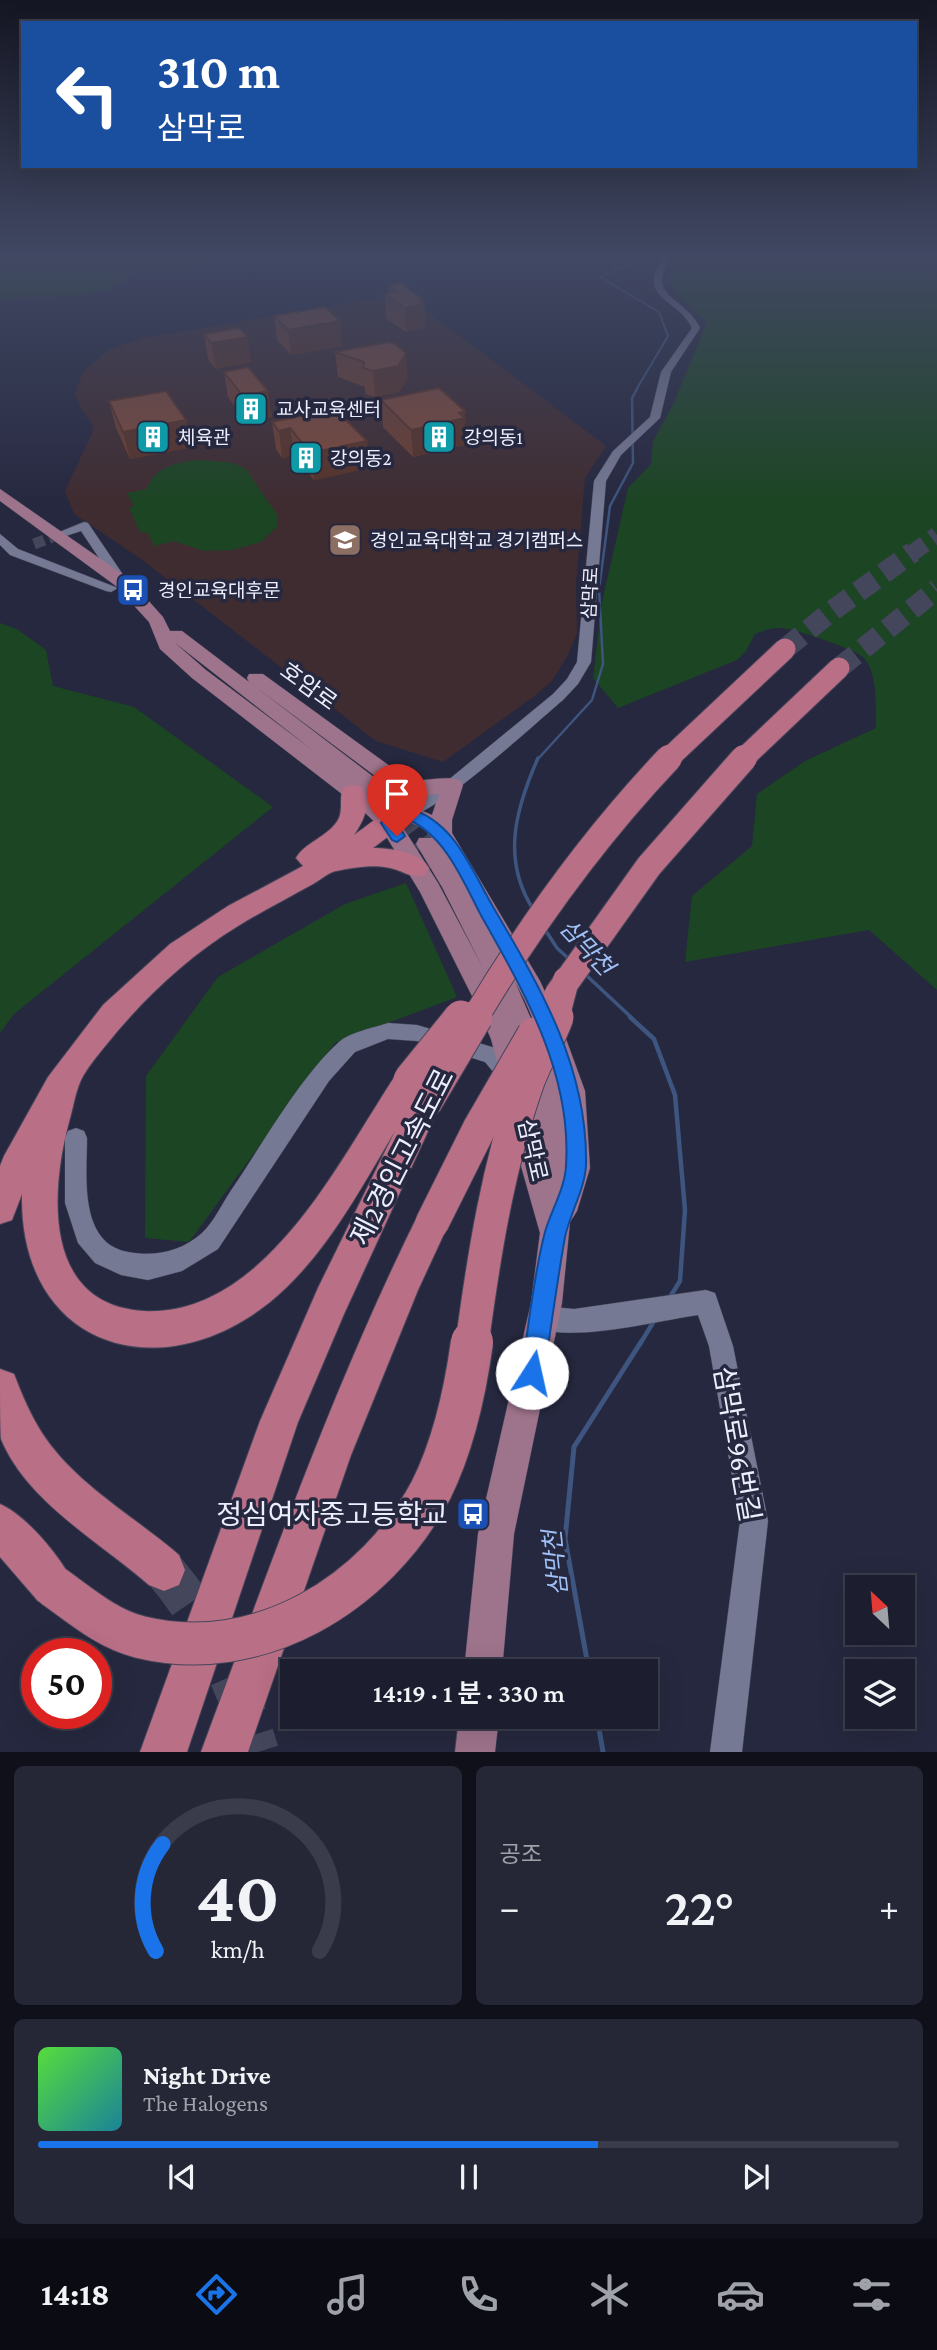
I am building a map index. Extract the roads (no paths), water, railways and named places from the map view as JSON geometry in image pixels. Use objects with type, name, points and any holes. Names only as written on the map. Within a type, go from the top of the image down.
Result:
[{"type":"highway","points":[[65,1080],[40,1186],[41,1229],[49,1261],[66,1292],[91,1315],[118,1328],[154,1332],[192,1325],[236,1304],[267,1280],[307,1236],[418,1092],[575,866],[649,779],[735,693],[785,649]]},
{"type":"highway","points":[[224,1752],[331,1455],[405,1279],[480,1127],[566,980],[678,830],[739,762],[839,668]]},
{"type":"highway","points":[[0,1208],[34,1126],[112,1017],[160,968],[213,928],[316,862],[345,828],[355,807],[366,795]]},
{"type":"highway","points":[[0,1161],[21,1117],[42,1083],[107,997],[185,928],[245,890],[358,847],[399,818]]},
{"type":"highway","points":[[316,862],[381,856],[402,861],[428,849]]},
{"type":"highway","points":[[0,1525],[53,1586],[103,1623],[138,1637],[171,1644],[208,1644],[282,1629],[344,1594],[370,1571],[398,1538],[435,1479],[450,1446],[473,1347],[490,1220],[518,1114],[533,1069],[556,1017],[566,980]]},
{"type":"highway","name":"제2경인고속도로","points":[[163,1752],[279,1421],[418,1092]]},
{"type":"highway","points":[[0,1388],[20,1435],[45,1472],[60,1488],[142,1549],[164,1570]]},
{"type":"main road","name":"호암로","points":[[0,494],[117,584],[157,621],[193,634],[404,787]]},
{"type":"main road","name":"호암로","points":[[0,507],[117,584]]},
{"type":"main road","name":"호암로","points":[[157,621],[166,645],[199,674],[399,818]]},
{"type":"main road","points":[[366,795],[391,796],[404,787],[422,789],[453,785],[428,849]]},
{"type":"main road","points":[[399,818],[404,787]]},
{"type":"main road","name":"삼막로","points":[[399,818],[441,865],[527,1033],[546,1097],[555,1167],[555,1234],[543,1318],[496,1535],[484,1659]]},
{"type":"main road","name":"삼막로","points":[[399,818],[431,823],[428,849],[430,889],[489,1003],[504,1039],[535,1166],[555,1234]]},
{"type":"main road","points":[[475,1752],[478,1729]]},
{"type":"street","name":"삼막로","points":[[399,818],[453,785],[558,697],[573,681],[584,662],[600,481],[606,467],[655,418],[666,372],[687,341]]},
{"type":"street","points":[[62,533],[84,526],[117,584]]},
{"type":"street","points":[[0,538],[14,552],[117,584]]},
{"type":"street","points":[[14,552],[34,544]]},
{"type":"street","points":[[76,1138],[76,1203],[86,1235],[103,1255],[121,1263],[148,1268],[174,1263],[210,1241],[322,1074],[348,1046],[388,1031],[417,1033],[473,1047],[492,1055],[505,1069],[519,1093]]},
{"type":"street","name":"삼막로96번길","points":[[543,1318],[574,1321],[706,1301],[721,1346],[754,1521],[726,1752]]},
{"type":"waterway","name":"삼막천","points":[[636,390],[665,341]]},
{"type":"waterway","name":"삼막천","points":[[537,760],[592,700],[603,664],[599,589],[610,506],[633,463],[632,398],[637,389]]},
{"type":"waterway","name":"삼막천","points":[[533,909],[517,871],[515,834],[523,796],[537,760]]},
{"type":"waterway","name":"삼막천","points":[[544,928],[557,948],[570,960]]},
{"type":"waterway","name":"삼막천","points":[[586,975],[632,1018]]},
{"type":"waterway","name":"삼막천","points":[[630,1017],[654,1039],[675,1095],[685,1210],[680,1281],[670,1297]]},
{"type":"waterway","name":"삼막천","points":[[640,1344],[654,1321]]},
{"type":"waterway","name":"삼막천","points":[[587,1659],[565,1539],[574,1447],[641,1342]]},
{"type":"waterway","name":"삼막천","points":[[599,1729],[603,1752]]},
{"type":"tunnel","points":[[34,544],[63,533]]},
{"type":"tunnel","points":[[911,554],[937,535]]},
{"type":"tunnel","points":[[785,649],[829,613],[913,552]]},
{"type":"tunnel","points":[[839,668],[937,589]]},
{"type":"tunnel","points":[[376,789],[405,815],[427,844]]},
{"type":"tunnel","points":[[164,1570],[195,1612],[220,1656],[241,1702],[258,1752]]},
{"type":"place","name":"교사교육센터","points":[[251,409]]},
{"type":"place","name":"체육관","points":[[153,437]]},
{"type":"place","name":"강의동1","points":[[439,437]]},
{"type":"place","name":"강의동2","points":[[306,458]]},
{"type":"place","name":"경인교육대학교 경기캠퍼스","points":[[345,540]]},
{"type":"place","name":"경인교육대후문","points":[[133,590]]},
{"type":"place","name":"정심여자중고등학교","points":[[473,1514]]}]
